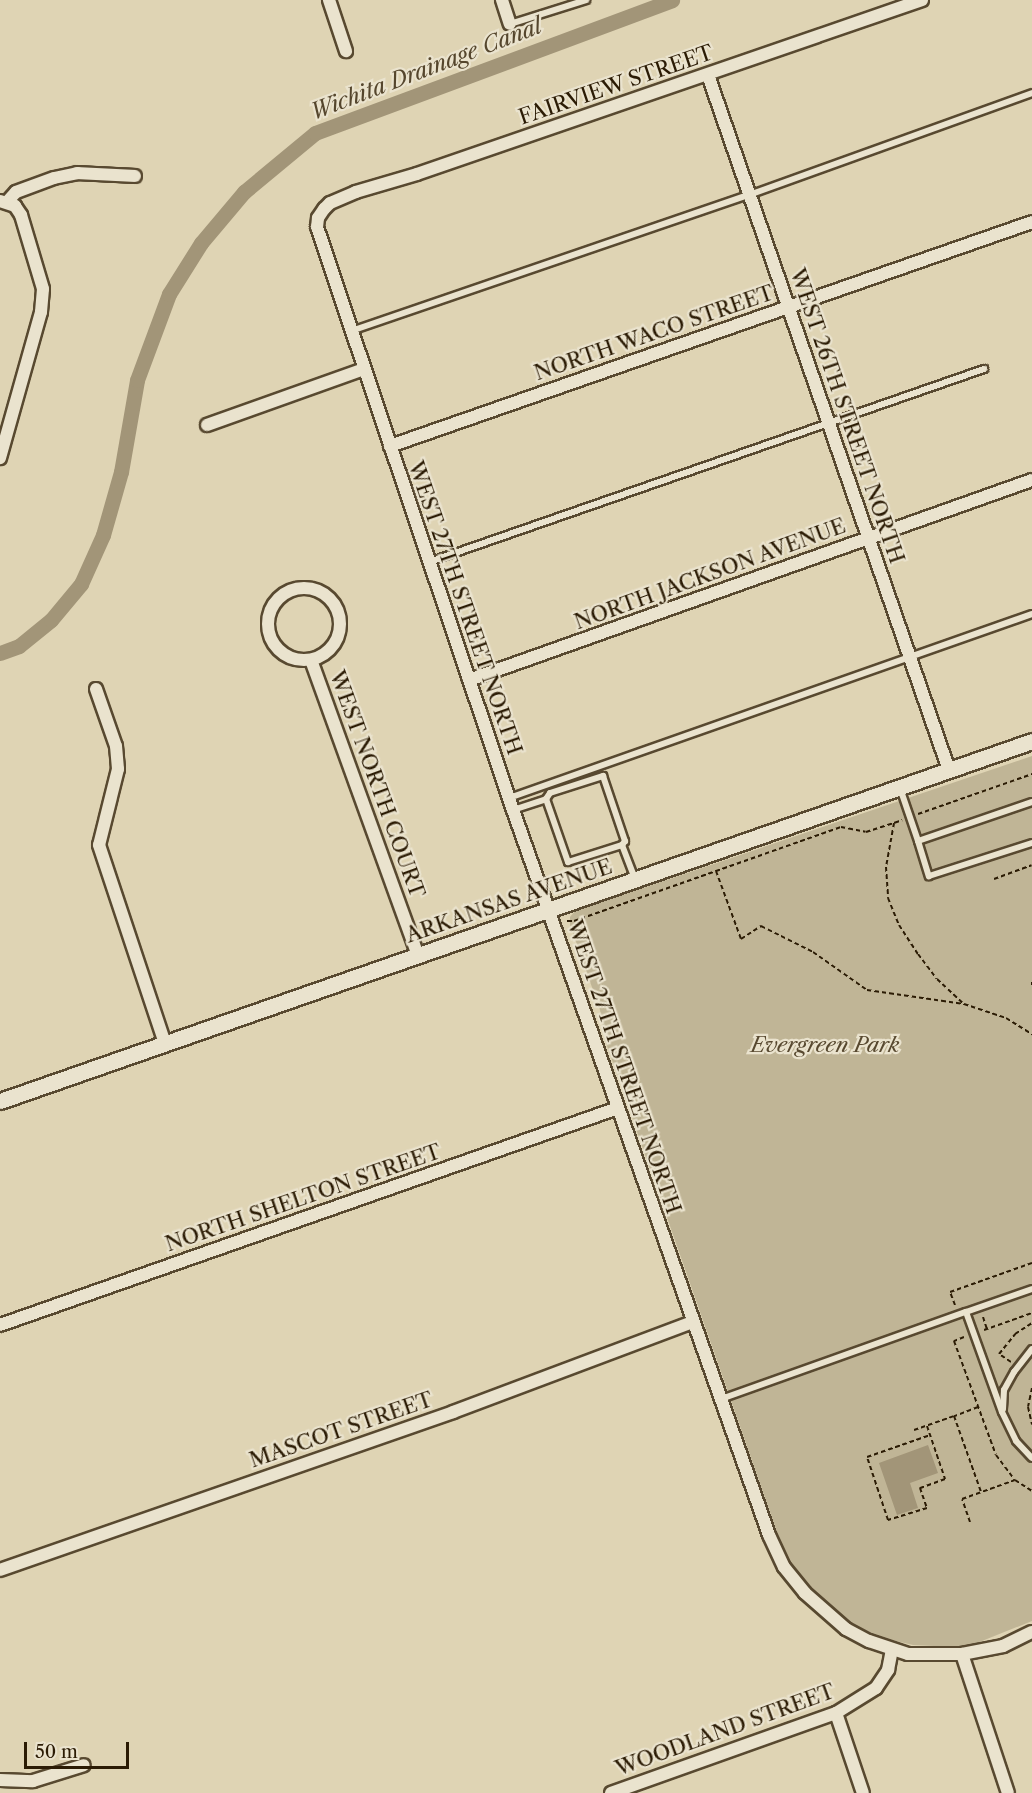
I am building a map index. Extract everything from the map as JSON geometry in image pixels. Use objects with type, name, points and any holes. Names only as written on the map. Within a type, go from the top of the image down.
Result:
[{"type":"street","points":[[329,0],[346,51]]},
{"type":"street","points":[[502,0],[510,24]]},
{"type":"street","name":"FAIRVIEW STREET","points":[[324,209],[356,192],[417,174],[922,0]]},
{"type":"street","name":"WEST 26TH STREET NORTH","points":[[708,75],[949,770]]},
{"type":"street","points":[[3,202],[27,186],[65,176],[103,173],[135,176]]},
{"type":"street","points":[[0,458],[43,299],[41,277],[21,215],[15,206],[3,202]]},
{"type":"street","name":"WEST 27TH STREET NORTH","points":[[324,209],[318,218],[317,227],[468,680],[769,1535],[784,1567],[805,1593],[827,1614],[869,1641],[892,1648]]},
{"type":"street","name":"NORTH WACO STREET","points":[[390,446],[1032,222]]},
{"type":"street","points":[[207,425],[364,369]]},
{"type":"street","name":"NORTH JACKSON AVENUE","points":[[468,680],[1032,480]]},
{"type":"street","points":[[299,588],[311,588],[332,601],[340,624],[332,647],[311,660],[300,660],[279,650],[268,631],[268,620],[277,599],[299,588]]},
{"type":"street","name":"WEST NORTH COURT","points":[[311,660],[418,955]]},
{"type":"street","points":[[96,689],[116,746],[118,769],[99,845],[102,860],[165,1043]]},
{"type":"street","name":"ARKANSAS AVENUE","points":[[0,1101],[1032,741]]},
{"type":"street","name":"NORTH SHELTON STREET","points":[[0,1325],[618,1108]]},
{"type":"street","name":"MASCOT STREET","points":[[0,1570],[453,1412],[693,1322]]},
{"type":"street","points":[[892,1648],[908,1654],[962,1654],[1003,1646],[1032,1632]]},
{"type":"street","name":"WOODLAND STREET","points":[[611,1793],[836,1713],[876,1688],[888,1670],[892,1648]]},
{"type":"street","points":[[962,1654],[1008,1793]]},
{"type":"street","points":[[836,1713],[863,1793]]},
{"type":"street","points":[[0,1780],[33,1781],[84,1765]]},
{"type":"lane","points":[[510,24],[586,0]]},
{"type":"lane","points":[[351,331],[749,195],[1032,93]]},
{"type":"lane","points":[[429,562],[984,369]]},
{"type":"lane","points":[[511,804],[1032,614]]},
{"type":"lane","points":[[511,804],[546,799],[550,793],[603,776],[625,841],[622,845],[568,862],[546,799]]},
{"type":"lane","points":[[899,787],[929,876],[1032,843]]},
{"type":"lane","points":[[918,841],[1032,802]]},
{"type":"lane","points":[[622,845],[635,879]]},
{"type":"lane","points":[[720,1399],[1032,1289]]},
{"type":"lane","points":[[966,1312],[1002,1412],[1016,1441],[1032,1458]]},
{"type":"lane","points":[[1002,1412],[1004,1390],[1032,1349]]},
{"type":"path","points":[[554,926],[841,827],[866,832],[1032,774]]},
{"type":"path","points":[[894,823],[886,867],[888,898],[899,925],[918,954],[937,979],[964,1004]]},
{"type":"path","points":[[994,879],[1032,865]]},
{"type":"path","points":[[716,871],[741,939],[761,926],[813,952],[867,990],[964,1004],[1006,1018],[1032,1034]]},
{"type":"path","points":[[955,1305],[950,1292],[1032,1263]]},
{"type":"path","points":[[982,1317],[987,1329]]},
{"type":"path","points":[[1018,1367],[999,1354],[1015,1334],[1032,1323]]},
{"type":"path","points":[[1032,1388],[1028,1407],[1032,1425]]},
{"type":"path","points":[[914,1430],[978,1407]]},
{"type":"path","points":[[954,1416],[981,1492]]},
{"type":"path","points":[[927,1425],[945,1479],[920,1488],[927,1508],[888,1520],[867,1457],[930,1435]]},
{"type":"path","points":[[970,1522],[962,1499],[1015,1480]]},
{"type":"green space","name":"Evergreen Park","points":[[1032,756],[1032,1621],[977,1643],[955,1647],[913,1645],[883,1638],[850,1623],[818,1597],[791,1563],[778,1535],[606,1043],[600,1010],[570,925],[570,917],[575,911]]},
{"type":"shaded area","points":[[928,1445],[938,1473],[910,1483],[918,1508],[897,1515],[879,1463]]},
{"type":"waterway","name":"Wichita Drainage Canal","points":[[0,653],[19,646],[51,620],[81,584],[103,535],[121,472],[137,380],[169,294],[201,243],[244,192],[315,133],[672,0]]}]
